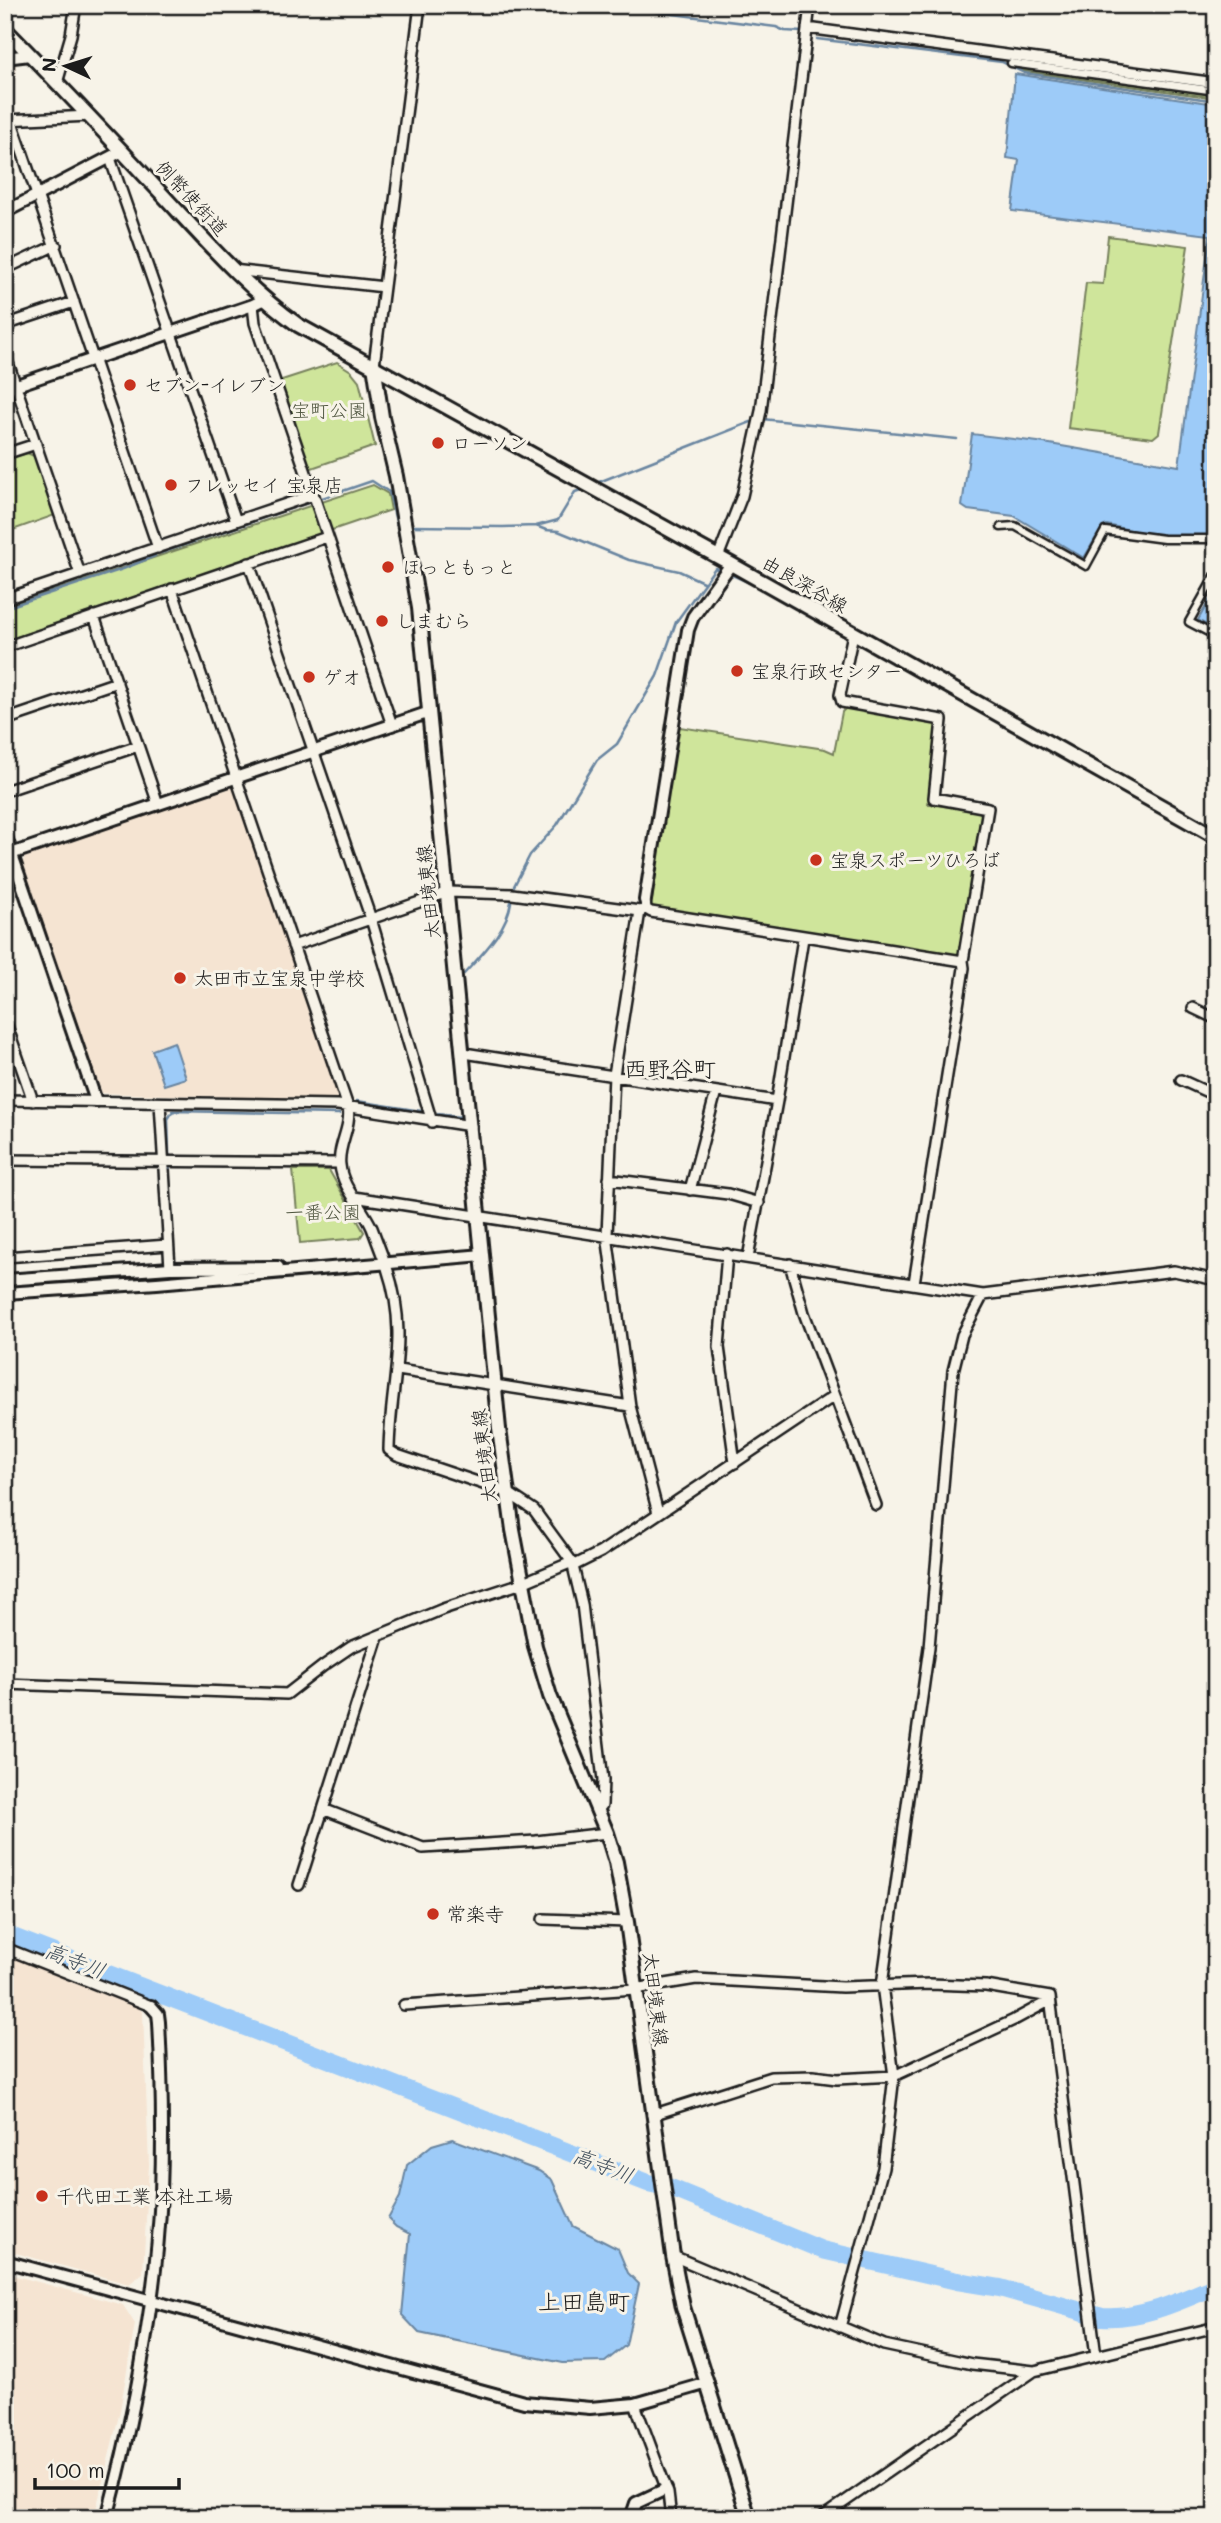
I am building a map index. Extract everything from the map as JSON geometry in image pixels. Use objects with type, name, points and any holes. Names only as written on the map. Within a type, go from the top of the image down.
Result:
[{"type":"main road","name":"例幣使街道","points":[[5,29],[90,116],[116,155],[232,270],[258,303],[374,365]]},
{"type":"main road","name":"由良深谷線","points":[[374,365],[1216,837]]},
{"type":"main road","name":"太田境東線","points":[[374,365],[419,608],[495,1384],[507,1492],[522,1583],[535,1646],[550,1696],[607,1833],[627,1922],[652,2115],[683,2307],[749,2518]]},
{"type":"street","points":[[57,83],[71,35],[76,5]]},
{"type":"street","points":[[374,365],[420,5]]},
{"type":"street","points":[[718,557],[742,496],[761,411],[810,5]]},
{"type":"street","points":[[807,28],[1216,83]]},
{"type":"street","points":[[5,58],[30,55]]},
{"type":"street","points":[[1011,63],[1216,91]]},
{"type":"street","points":[[90,116],[8,119],[39,195],[158,548]]},
{"type":"street","points":[[5,212],[116,155],[172,333],[236,521]]},
{"type":"street","points":[[5,269],[56,245]]},
{"type":"street","points":[[232,270],[384,287]]},
{"type":"street","points":[[5,325],[75,302]]},
{"type":"street","points":[[11,387],[258,303],[255,323],[392,724]]},
{"type":"street","points":[[5,354],[11,387],[36,444],[80,574]]},
{"type":"street","points":[[5,454],[36,444]]},
{"type":"street","points":[[5,599],[313,495]]},
{"type":"street","points":[[1001,527],[1015,527],[1086,566],[1105,531],[1164,539],[1216,539]]},
{"type":"street","points":[[5,647],[327,537]]},
{"type":"street","points":[[249,563],[371,919],[432,1122]]},
{"type":"street","points":[[659,1513],[630,1406],[607,1235],[614,1075],[688,630],[693,617],[731,564]]},
{"type":"street","points":[[1216,574],[1189,622],[1216,636]]},
{"type":"street","points":[[172,589],[348,1107],[350,1118],[339,1163],[371,1227],[380,1265],[399,1317],[398,1370],[389,1450],[507,1492],[534,1510],[573,1564],[582,1604],[603,1780],[602,1805],[597,1811]]},
{"type":"street","points":[[94,616],[158,804]]},
{"type":"street","points":[[853,634],[840,695],[842,702],[942,720],[934,798],[988,808],[914,1283]]},
{"type":"street","points":[[5,720],[117,682]]},
{"type":"street","points":[[9,855],[430,712]]},
{"type":"street","points":[[5,791],[138,746]]},
{"type":"street","points":[[5,834],[9,855],[96,1101]]},
{"type":"street","points":[[293,946],[448,892],[512,894],[644,906],[651,912],[803,938],[963,961]]},
{"type":"street","points":[[748,1258],[803,938]]},
{"type":"street","points":[[1193,1008],[1216,1019]]},
{"type":"street","points":[[5,1020],[33,1101]]},
{"type":"street","points":[[464,1053],[777,1101]]},
{"type":"street","points":[[1181,1080],[1216,1095]]},
{"type":"street","points":[[690,1189],[716,1092]]},
{"type":"street","points":[[5,1100],[283,1103],[348,1107],[471,1126]]},
{"type":"street","points":[[160,1103],[170,1268]]},
{"type":"street","points":[[5,1160],[339,1163]]},
{"type":"street","points":[[610,1179],[728,1195],[759,1203]]},
{"type":"street","points":[[354,1197],[983,1295],[1174,1271],[1216,1280]]},
{"type":"street","points":[[5,1257],[168,1245]]},
{"type":"street","points":[[727,1254],[719,1347],[735,1463]]},
{"type":"street","points":[[5,1293],[483,1255]]},
{"type":"street","points":[[790,1264],[804,1312],[876,1505]]},
{"type":"street","points":[[5,1280],[170,1268],[380,1265]]},
{"type":"street","points":[[840,2327],[883,2168],[894,2076],[881,1985],[929,1647],[953,1371],[962,1335],[983,1295]]},
{"type":"street","points":[[398,1370],[630,1406]]},
{"type":"street","points":[[5,1684],[287,1695],[351,1647],[443,1609],[522,1583],[601,1552],[834,1396]]},
{"type":"street","points":[[299,1885],[378,1637]]},
{"type":"street","points":[[323,1810],[423,1847],[536,1841],[607,1833]]},
{"type":"street","points":[[543,1919],[627,1922]]},
{"type":"street","points":[[5,1948],[152,2006],[158,2014],[163,2089],[161,2194],[152,2300],[127,2439],[107,2518]]},
{"type":"street","points":[[404,2005],[635,1989],[696,1979],[842,1987],[986,1986],[1050,1997],[1096,2356]]},
{"type":"street","points":[[652,2115],[771,2077],[813,2076],[836,2079],[894,2076],[1049,2001]]},
{"type":"street","points":[[673,2256],[884,2345],[972,2364],[1034,2371],[1216,2327]]},
{"type":"street","points":[[5,2261],[524,2402],[590,2408],[635,2404],[708,2383]]},
{"type":"street","points":[[821,2518],[1034,2371]]},
{"type":"street","points":[[635,2404],[666,2489],[671,2518]]},
{"type":"street","points":[[631,2518],[636,2503],[666,2489]]},
{"type":"shaded area","points":[[16,65],[11,118],[5,126],[5,66]]},
{"type":"shaded area","name":"太田市立宝泉中学校","points":[[228,787],[235,789],[340,1093],[336,1100],[99,1093],[22,863],[25,857]]},
{"type":"shaded area","points":[[5,1953],[137,2006],[143,2012],[149,2165],[143,2273],[129,2284],[5,2250]]},
{"type":"shaded area","points":[[5,2273],[123,2305],[135,2324],[120,2411],[94,2518],[5,2516]]},
{"type":"green space","points":[[1019,67],[1216,94],[1216,98],[1022,71]]},
{"type":"green space","points":[[1108,236],[1188,246],[1159,433],[1153,438],[1068,428],[1086,283],[1103,284]]},
{"type":"green space","name":"宝町公園","points":[[337,362],[351,371],[359,381],[375,446],[309,469],[279,381]]},
{"type":"green space","points":[[27,453],[34,456],[55,515],[10,531],[5,515],[5,460]]},
{"type":"green space","points":[[373,485],[388,494],[391,510],[5,641],[5,607]]},
{"type":"green space","name":"宝泉スポーツひろば","points":[[846,708],[937,723],[940,727],[928,804],[978,811],[982,815],[960,955],[957,957],[651,907],[676,732],[680,727],[825,749],[834,753],[842,712]]},
{"type":"green space","name":"一番公園","points":[[293,1170],[329,1170],[364,1232],[360,1238],[300,1243]]},
{"type":"water","points":[[1015,74],[1216,104],[1216,536],[1168,538],[1107,525],[1102,527],[1084,558],[1014,516],[968,510],[962,506],[972,434],[1038,442],[1179,466],[1210,235],[1012,211],[1019,160],[1007,158]]},
{"type":"water","points":[[1216,589],[1216,630],[1198,620]]},
{"type":"water","points":[[174,1042],[186,1078],[164,1085],[152,1050]]},
{"type":"water","points":[[452,2139],[539,2171],[552,2180],[573,2226],[618,2249],[628,2273],[639,2284],[626,2345],[605,2362],[563,2363],[419,2333],[402,2315],[410,2234],[396,2227],[388,2219],[400,2197],[407,2165],[432,2145]]},
{"type":"waterway","points":[[609,6],[802,32]]},
{"type":"waterway","points":[[817,39],[1002,62],[1024,73],[1216,101]]},
{"type":"waterway","points":[[762,419],[957,439]]},
{"type":"waterway","points":[[599,482],[751,422]]},
{"type":"waterway","points":[[161,553],[372,481],[389,492],[399,526]]},
{"type":"waterway","points":[[409,526],[536,526],[558,520],[575,492],[581,490]]},
{"type":"waterway","points":[[536,526],[558,531],[629,560],[679,571],[703,582]]},
{"type":"waterway","points":[[5,608],[155,556]]},
{"type":"waterway","points":[[514,886],[530,855],[557,825],[597,760],[617,744],[657,676],[676,622],[715,568],[722,571]]},
{"type":"waterway","points":[[728,573],[761,588],[844,635]]},
{"type":"waterway","points":[[860,644],[1077,766]]},
{"type":"waterway","points":[[1192,831],[1216,844]]},
{"type":"waterway","points":[[464,974],[499,932],[511,902]]},
{"type":"waterway","points":[[449,986],[459,1085]]},
{"type":"waterway","points":[[357,1101],[421,1111]]},
{"type":"waterway","points":[[171,1219],[168,1119],[173,1111],[339,1114]]},
{"type":"waterway","points":[[438,1114],[459,1117],[463,1112]]},
{"type":"waterway","name":"高寺川","points":[[5,1934],[648,2183],[671,2188],[822,2250],[957,2281],[1000,2288],[1102,2317],[1131,2316],[1146,2312],[1216,2286]]},
{"type":"place","name":"セブン-イレブン","points":[[130,385]]},
{"type":"place","name":"ローソン","points":[[438,443]]},
{"type":"place","name":"フレッセイ 宝泉店","points":[[171,485]]},
{"type":"place","name":"ほっともっと","points":[[388,567]]},
{"type":"place","name":"しまむら","points":[[382,621]]},
{"type":"place","name":"宝泉行政センター","points":[[737,671]]},
{"type":"place","name":"ゲオ","points":[[309,677]]},
{"type":"place","name":"宝泉スポーツひろば","points":[[816,860]]},
{"type":"place","name":"太田市立宝泉中学校","points":[[180,978]]},
{"type":"place","name":"常楽寺","points":[[433,1914]]},
{"type":"place","name":"千代田工業 本社工場","points":[[42,2196]]},
{"type":"district","name":"西野谷町","points":[[670,1069]]},
{"type":"district","name":"上田島町","points":[[584,2302]]}]
